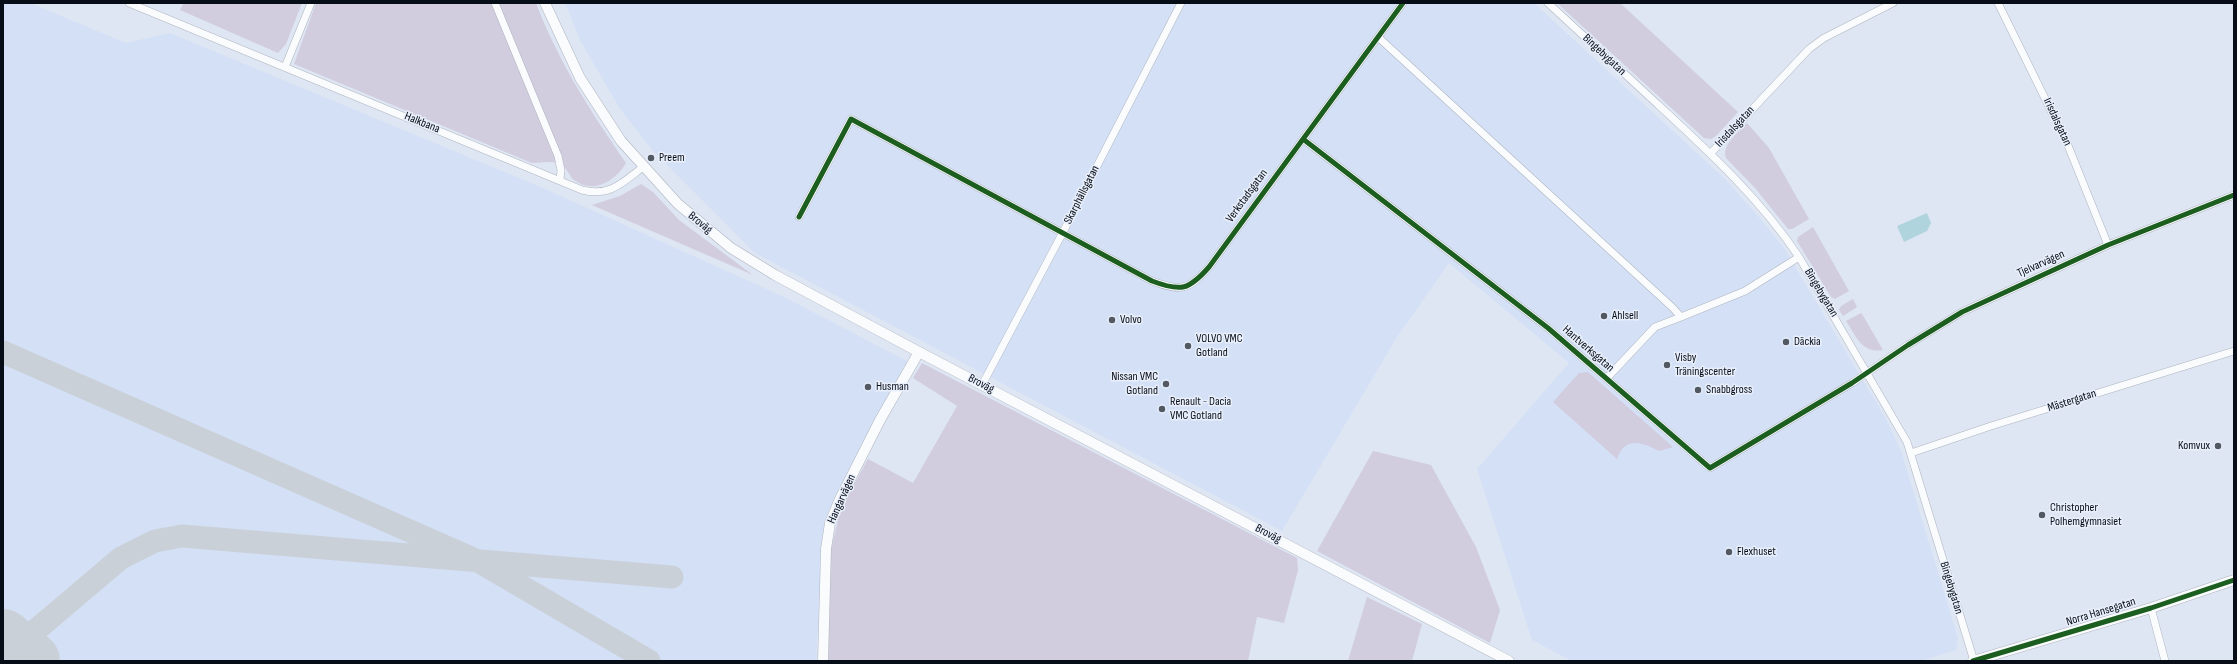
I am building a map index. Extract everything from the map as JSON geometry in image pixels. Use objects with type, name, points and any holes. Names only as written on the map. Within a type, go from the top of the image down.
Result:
[{"type":"main road","name":"Broväg","points":[[545,3],[560,38],[594,101],[608,123],[643,167],[693,218],[754,263],[919,352],[1508,661]]},
{"type":"main road","name":"Hangarvägen","points":[[823,661],[826,549],[830,523],[840,499],[880,420],[919,352]]},
{"type":"main road","name":"Norra Hansegatan","points":[[1974,661],[2151,608],[2234,580]]},
{"type":"street","name":"Halkbana","points":[[129,3],[582,190],[600,193],[618,186],[643,167]]},
{"type":"street","points":[[285,67],[311,3]]},
{"type":"street","points":[[495,3],[558,156],[561,170],[560,180]]},
{"type":"street","name":"Skarphällsgatan","points":[[982,385],[1062,234],[1180,3]]},
{"type":"street","name":"Verkstadsgatan","points":[[799,217],[852,119],[1062,234],[1157,283],[1170,288],[1192,285],[1209,267],[1402,3]]},
{"type":"street","name":"Bingebygatan","points":[[1548,3],[1711,153],[1742,184],[1770,217],[1799,257],[1868,373],[1911,453],[1974,661]]},
{"type":"street","name":"Irisdalsgatan","points":[[1711,153],[1809,49],[1824,38],[1892,3]]},
{"type":"street","name":"Irisdalsgatan","points":[[1998,3],[2067,143],[2108,245]]},
{"type":"street","points":[[1378,37],[1662,297],[1681,317]]},
{"type":"street","name":"Hantverksgatan","points":[[1303,139],[1537,319],[1710,468],[1769,434],[1868,373]]},
{"type":"street","name":"Tjelvarvägen","points":[[1868,373],[1908,345],[1962,312],[2108,245],[2234,195]]},
{"type":"street","points":[[1607,378],[1655,327],[1744,291],[1799,257]]},
{"type":"street","name":"Mästergatan","points":[[1911,453],[1991,426],[2234,351]]},
{"type":"street","points":[[2151,608],[2165,661]]},
{"type":"shaded area","points":[[3,3],[30,3],[126,43],[170,33],[543,188],[784,297],[907,361],[836,494],[824,523],[816,661],[3,661]]},
{"type":"shaded area","points":[[184,3],[302,3],[286,44],[278,53],[180,10]]},
{"type":"shaded area","points":[[316,3],[536,3],[554,45],[576,86],[626,163],[616,175],[604,184],[589,186],[582,184],[574,180],[560,164],[551,162],[532,163],[294,64]]},
{"type":"shaded area","points":[[565,3],[1534,3],[1724,178],[1784,248],[1886,419],[1901,451],[1958,638],[1956,650],[1921,661],[1572,661],[1532,640],[1477,469],[1569,363],[1449,263],[1397,337],[1282,531],[755,253],[653,151],[620,109],[580,40]]},
{"type":"shaded area","points":[[1557,3],[1620,3],[1738,112],[1716,136],[1711,139],[1704,138]]},
{"type":"shaded area","points":[[1747,123],[1769,148],[1809,219],[1792,229],[1788,229],[1755,188],[1726,158],[1725,153],[1728,144]]},
{"type":"shaded area","points":[[641,184],[653,192],[679,220],[753,275],[592,205],[620,196]]},
{"type":"shaded area","points":[[1927,213],[1931,223],[1927,231],[1904,242],[1897,226]]},
{"type":"shaded area","points":[[1813,227],[1849,291],[1835,299],[1831,297],[1797,241],[1798,237]]},
{"type":"shaded area","points":[[1853,299],[1857,307],[1843,316],[1839,310],[1841,306]]},
{"type":"shaded area","points":[[1861,313],[1883,350],[1876,351],[1865,347],[1860,343],[1846,321]]},
{"type":"shaded area","points":[[922,363],[1297,558],[1298,570],[1284,623],[1257,617],[1248,661],[828,661],[831,549],[841,508],[868,459],[913,483],[957,406],[913,378]]},
{"type":"shaded area","points":[[1588,372],[1673,447],[1659,451],[1646,445],[1635,443],[1629,444],[1620,452],[1617,459],[1553,402],[1579,373]]},
{"type":"shaded area","points":[[1373,451],[1431,465],[1476,547],[1500,610],[1490,643],[1317,551]]},
{"type":"shaded area","points":[[1367,597],[1422,624],[1412,661],[1348,661]]},
{"type":"taxiway","points":[[3,352],[478,561],[649,661]]},
{"type":"taxiway","points":[[3,658],[121,558],[155,541],[182,536],[672,577]]},
{"type":"runway","points":[[3,638],[31,661]]},
{"type":"cycle path","points":[[799,217],[851,119],[1152,281],[1170,287],[1184,287],[1196,280],[1209,267],[1403,3]]},
{"type":"cycle path","points":[[1303,139],[1548,328],[1710,468],[1852,383],[1908,345],[1962,312],[2108,245],[2234,195]]},
{"type":"cycle path","points":[[1973,661],[2151,608],[2234,580]]},
{"type":"place","name":"Preem","points":[[651,158]]},
{"type":"place","name":"Ahlsell","points":[[1604,316]]},
{"type":"place","name":"Volvo","points":[[1112,320]]},
{"type":"place","name":"Däckia","points":[[1786,342]]},
{"type":"place","name":"VOLVO VMC Gotland","points":[[1188,346]]},
{"type":"place","name":"Visby Träningscenter","points":[[1667,365]]},
{"type":"place","name":"Nissan VMC Gotland","points":[[1166,384]]},
{"type":"place","name":"Husman","points":[[868,387]]},
{"type":"place","name":"Snabbgross","points":[[1698,390]]},
{"type":"place","name":"Renault - Dacia VMC Gotland","points":[[1162,409]]},
{"type":"place","name":"Komvux","points":[[2218,446]]},
{"type":"place","name":"Christopher Polhemgymnasiet","points":[[2042,515]]},
{"type":"place","name":"Flexhuset","points":[[1729,552]]}]
